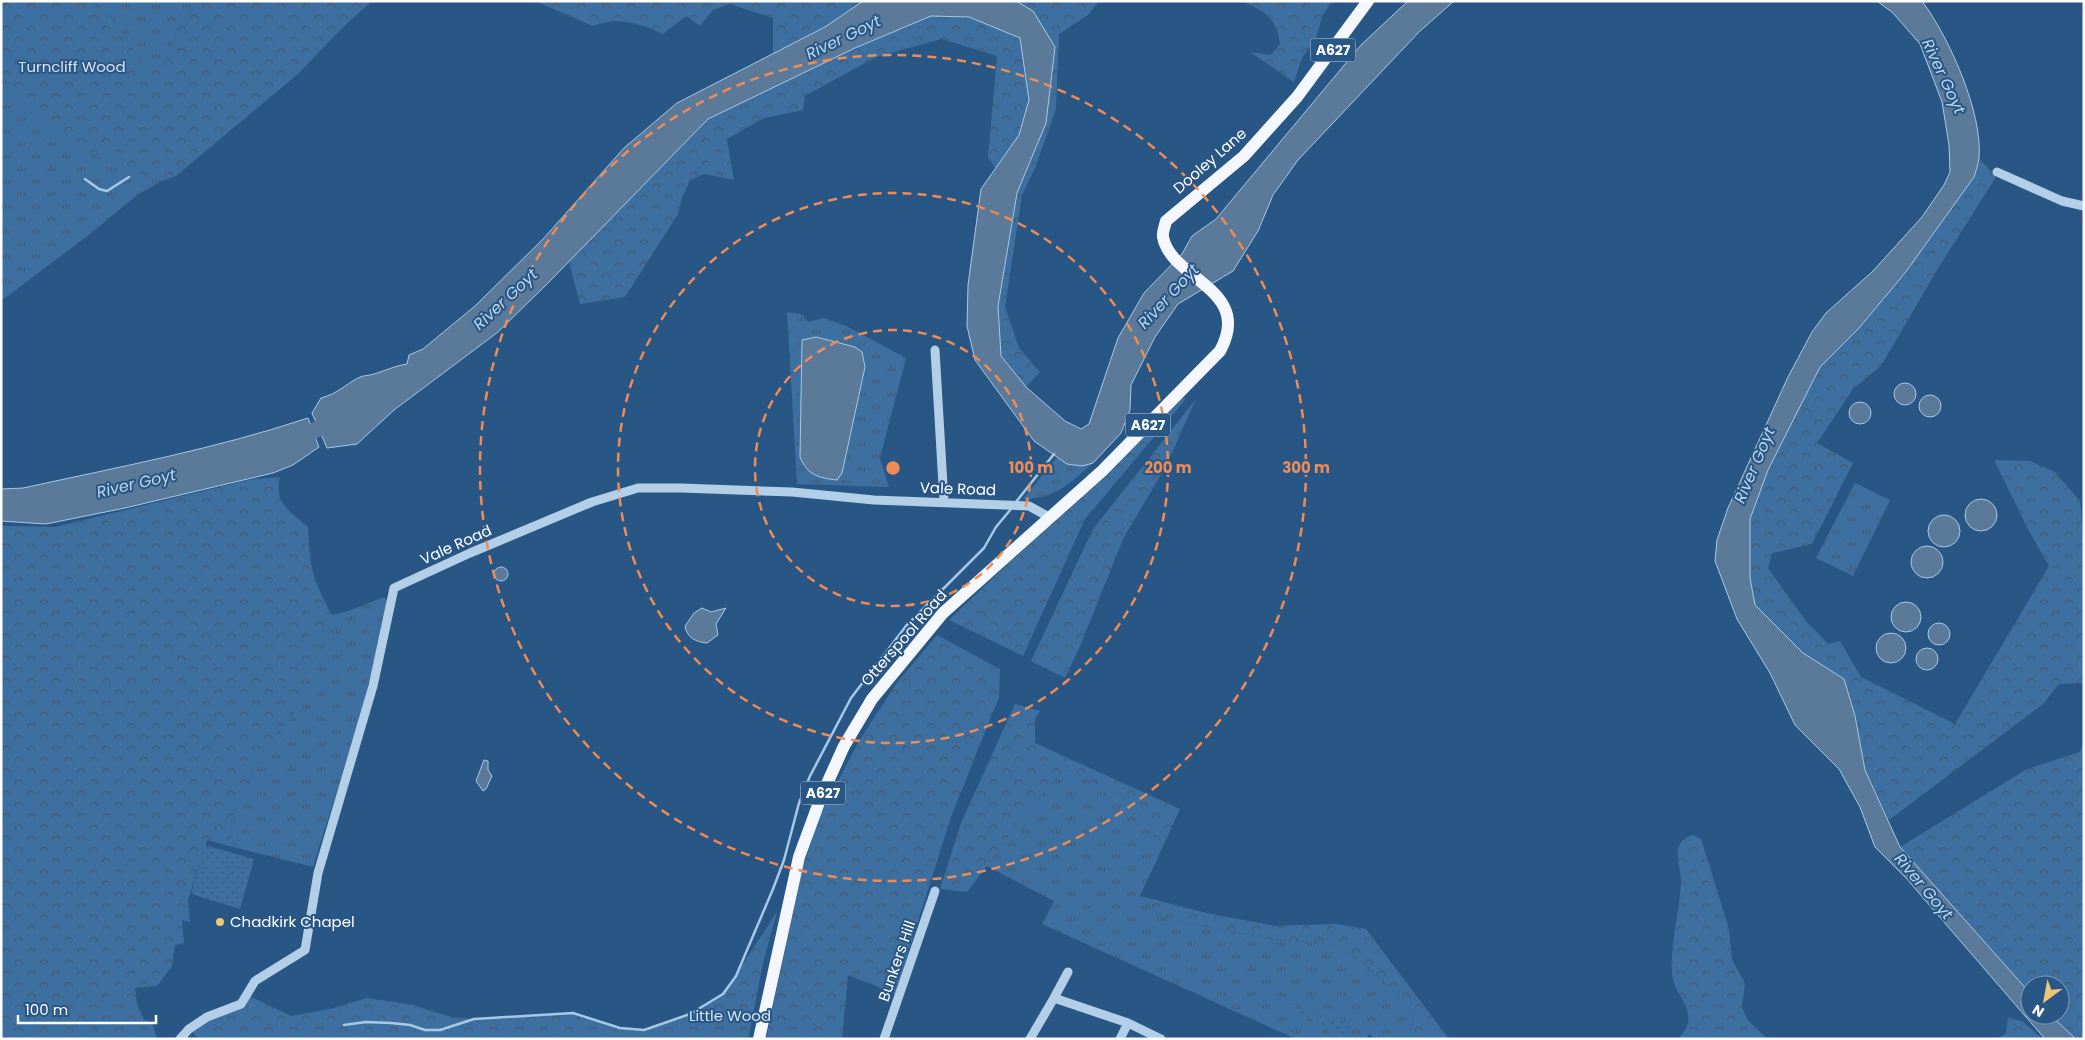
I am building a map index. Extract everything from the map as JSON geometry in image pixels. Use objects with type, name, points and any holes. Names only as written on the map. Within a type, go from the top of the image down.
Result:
[{"type":"main road","name":"Dooley Lane","points":[[1229,321],[1217,297],[1168,249],[1162,235],[1166,222],[1244,156],[1297,97],[1368,1]]},
{"type":"main road","name":"Otterspool Road","points":[[759,1039],[799,857],[821,797],[844,746],[872,698],[943,613],[1102,471],[1213,360],[1228,337],[1229,321]]},
{"type":"street","points":[[1997,172],[2062,201],[2084,206]]},
{"type":"street","points":[[935,350],[944,502]]},
{"type":"street","name":"Vale Road","points":[[180,1039],[189,1029],[207,1017],[240,1004],[255,980],[305,950],[318,873],[373,686],[394,588],[470,552],[592,502],[638,488],[782,492],[874,500],[1029,506],[1049,517]]},
{"type":"street","name":"Bunkers Hill","points":[[884,1039],[935,892]]},
{"type":"street","points":[[1030,1039],[1068,972]]},
{"type":"street","points":[[1054,998],[1128,1023],[1161,1039]]},
{"type":"street","points":[[1120,1039],[1128,1023]]},
{"type":"green space","name":"Turncliff Wood","points":[[1,1],[87,1],[110,16],[145,67],[160,67],[172,56],[177,29],[199,1],[372,1],[343,27],[298,74],[176,176],[162,181],[74,147],[27,109],[7,80],[1,77]]},
{"type":"green space","points":[[87,1],[199,1],[177,29],[172,56],[160,67],[145,67],[110,16]]},
{"type":"green space","points":[[535,1],[1099,1],[1089,14],[1059,34],[1056,109],[1036,166],[1022,195],[1005,307],[1019,348],[1040,372],[1026,387],[1001,356],[998,306],[1017,193],[1004,181],[988,157],[997,56],[942,39],[876,57],[805,96],[803,110],[764,118],[727,139],[734,180],[704,174],[690,180],[682,198],[678,214],[625,297],[580,304],[564,243],[603,196],[773,68],[773,18],[729,4],[713,10],[700,26],[686,16],[663,34],[628,22],[610,21],[593,26]]},
{"type":"green space","points":[[1242,1],[1333,1],[1323,14],[1316,38],[1302,58],[1294,82],[1250,52],[1271,55],[1280,44],[1273,21],[1264,12]]},
{"type":"green space","points":[[1,77],[7,80],[27,109],[130,170],[162,181],[137,195],[90,234],[1,301]]},
{"type":"green space","points":[[1979,158],[1996,177],[1937,270],[1881,366],[1853,389],[1817,443],[1853,463],[1812,544],[1772,553],[1768,568],[1806,621],[1828,644],[1840,641],[1861,677],[1955,724],[2049,566],[2029,531],[1994,460],[2030,461],[2055,472],[2080,501],[2084,541],[2084,683],[2059,684],[2043,704],[1889,820],[1865,770],[1855,716],[1844,679],[1803,653],[1755,605],[1750,578],[1750,519],[1768,470],[1820,367],[1859,328],[1905,273],[1974,177]]},
{"type":"green space","points":[[787,312],[803,315],[808,322],[824,318],[846,326],[906,358],[880,458],[889,487],[797,484]],"holes":[[[802,340],[804,468],[800,457]]]},
{"type":"green space","points":[[1182,397],[1186,399],[1085,519],[1023,656],[949,620]]},
{"type":"green space","points":[[1196,399],[1165,468],[1124,537],[1065,678],[1031,661],[1093,529]]},
{"type":"green space","points":[[1057,457],[1074,464],[1093,463],[1054,493],[1023,499]]},
{"type":"green space","points":[[280,477],[278,486],[281,500],[308,527],[313,573],[332,615],[354,610],[323,621],[325,645],[302,676],[299,705],[287,723],[263,749],[231,820],[233,847],[207,840],[188,900],[190,922],[182,920],[184,943],[175,945],[172,966],[157,986],[135,988],[137,1004],[144,1020],[152,1022],[157,1039],[1,1039],[1,526],[55,527],[253,479]]},
{"type":"green space","points":[[1855,483],[1890,500],[1853,576],[1816,558]]},
{"type":"green space","points":[[384,597],[388,602],[363,707],[313,867],[233,847],[231,820],[263,749],[287,723],[299,705],[302,676],[325,645],[323,621]]},
{"type":"green space","points":[[937,635],[1000,669],[999,697],[951,817],[895,994],[848,975],[842,1039],[766,1039],[802,871],[820,816],[859,741],[896,684]]},
{"type":"green space","points":[[1015,704],[1040,711],[1035,719],[1035,743],[1180,809],[1159,855],[1151,827],[1125,797],[1065,769],[1032,805],[967,892],[940,889],[961,823]]},
{"type":"green space","points":[[2084,739],[2084,1039],[2076,1039],[2061,1025],[2070,1025],[2070,975],[2020,975],[2020,982],[1900,847],[2027,769],[2080,752]]},
{"type":"green space","points":[[1065,769],[1125,797],[1151,827],[1159,855],[1140,896],[1163,918],[1275,940],[1313,942],[1336,946],[1362,962],[1403,999],[1414,1018],[1409,1039],[1375,1039],[1369,1034],[1366,1039],[1296,1039],[1042,924],[1054,901],[985,865],[1032,805]],"holes":[[[1291,1003],[1335,1023],[1351,1037],[1289,1008]]]},
{"type":"green space","points":[[1693,835],[1701,839],[1729,929],[1732,960],[1745,983],[1742,1007],[1747,1019],[1767,1039],[1678,1039],[1685,1029],[1688,1013],[1677,990],[1672,973],[1672,951],[1681,881],[1678,850],[1683,841]]},
{"type":"green space","points":[[205,845],[254,859],[240,909],[191,894]]},
{"type":"green space","points":[[1140,896],[1207,913],[1274,926],[1337,924],[1366,929],[1449,1039],[1409,1039],[1414,1018],[1403,999],[1362,962],[1336,946],[1313,942],[1275,940],[1163,918]]},
{"type":"green space","name":"Little Wood","points":[[777,912],[763,963],[748,1039],[199,1039],[189,1029],[240,1004],[247,995],[291,1016],[330,1009],[367,998],[413,1005],[451,1017],[474,1019],[573,1013],[620,1028],[644,1030],[690,1014],[723,994]]},
{"type":"green space","points":[[1291,1003],[1335,1023],[1338,1017],[1349,1022],[1348,1025],[1353,1033],[1351,1037],[1288,1008]]},
{"type":"green space","points":[[2008,1017],[2020,1021],[2020,1025],[2027,1025],[2043,1039],[1997,1039],[2006,1033]]},
{"type":"water","points":[[863,1],[1016,1],[1033,11],[1055,47],[1046,123],[1017,193],[998,306],[1001,356],[1026,387],[1065,421],[1081,429],[1089,424],[1118,338],[1144,293],[1182,254],[1192,236],[1216,219],[1361,45],[1408,1],[1454,1],[1419,32],[1298,160],[1273,195],[1258,231],[1233,271],[1178,304],[1155,337],[1131,385],[1130,410],[1121,433],[1093,463],[1082,466],[1067,464],[1034,441],[975,360],[967,326],[968,285],[981,189],[1019,135],[1029,100],[1020,38],[969,17],[931,16],[855,48],[708,119],[498,332],[394,410],[357,444],[327,448],[312,413],[321,398],[337,392],[360,377],[407,364],[409,355],[423,349],[475,306],[543,239],[624,148],[677,103],[825,27]]},
{"type":"water","points":[[1877,1],[1922,1],[1943,34],[1970,98],[1979,140],[1979,160],[1974,177],[1905,273],[1859,328],[1820,367],[1768,470],[1750,519],[1750,578],[1755,605],[1803,653],[1844,679],[1855,716],[1865,770],[1900,847],[2020,982],[2020,1010],[1906,878],[1875,847],[1860,807],[1839,769],[1795,725],[1770,673],[1737,619],[1715,561],[1717,540],[1728,508],[1788,377],[1812,332],[1826,313],[1873,271],[1922,217],[1944,185],[1950,172],[1949,145],[1942,102],[1920,44],[1893,13]]},
{"type":"water","points":[[816,337],[855,347],[862,352],[865,367],[842,473],[837,480],[810,472],[800,457],[802,340]]},
{"type":"water","points":[[1901,383],[1909,383],[1916,390],[1916,398],[1909,405],[1901,405],[1894,398],[1894,390]]},
{"type":"water","points":[[1926,395],[1934,395],[1941,402],[1941,410],[1934,417],[1926,417],[1919,410],[1919,402]]},
{"type":"water","points":[[1856,402],[1864,402],[1871,409],[1871,417],[1864,424],[1856,424],[1849,417],[1849,409]]},
{"type":"water","points":[[308,418],[319,447],[293,465],[273,473],[125,508],[46,524],[1,521],[1,489],[23,488],[167,457],[238,439]]},
{"type":"water","points":[[1981,499],[1993,503],[1997,515],[1993,527],[1981,531],[1969,527],[1965,515],[1969,503]]},
{"type":"water","points":[[1944,515],[1956,519],[1960,531],[1956,543],[1944,547],[1932,543],[1928,531],[1932,519]]},
{"type":"water","points":[[1927,546],[1939,550],[1943,562],[1939,574],[1927,578],[1915,574],[1911,562],[1915,550]]},
{"type":"water","points":[[498,567],[504,567],[508,574],[504,581],[498,581],[494,577],[494,571]]},
{"type":"water","points":[[1906,602],[1912,603],[1920,611],[1920,623],[1912,631],[1906,632],[1900,631],[1892,623],[1891,617],[1892,611],[1900,603]]},
{"type":"water","points":[[702,608],[711,612],[726,608],[716,624],[718,635],[707,643],[693,639],[688,634],[685,626],[694,613]]},
{"type":"water","points":[[1935,623],[1943,623],[1950,630],[1950,638],[1943,645],[1935,645],[1928,638],[1928,630]]},
{"type":"water","points":[[1891,633],[1897,634],[1905,642],[1905,654],[1897,662],[1891,663],[1885,662],[1877,654],[1876,648],[1877,642],[1885,634]]},
{"type":"water","points":[[1923,648],[1931,648],[1938,655],[1938,663],[1931,670],[1923,670],[1916,663],[1916,655]]},
{"type":"water","points":[[484,760],[488,761],[488,770],[492,776],[486,789],[483,791],[476,781]]},
{"type":"water","points":[[2033,1025],[2061,1025],[2076,1039],[2045,1039]]},
{"type":"waterway","points":[[85,179],[99,189],[107,191],[129,177]]},
{"type":"waterway","name":"River Goyt","points":[[293,441],[338,419]]},
{"type":"waterway","points":[[1016,502],[1054,454]]},
{"type":"waterway","points":[[344,1025],[366,1022],[391,1023],[410,1025],[425,1030],[440,1030],[474,1019],[573,1013],[620,1028],[644,1030],[690,1014],[723,994],[736,976],[773,889],[784,860],[799,803],[810,776],[851,698],[906,626],[984,548],[996,527],[1011,509]]},
{"type":"place","name":"Chadkirk Chapel","points":[[220,922]]}]
